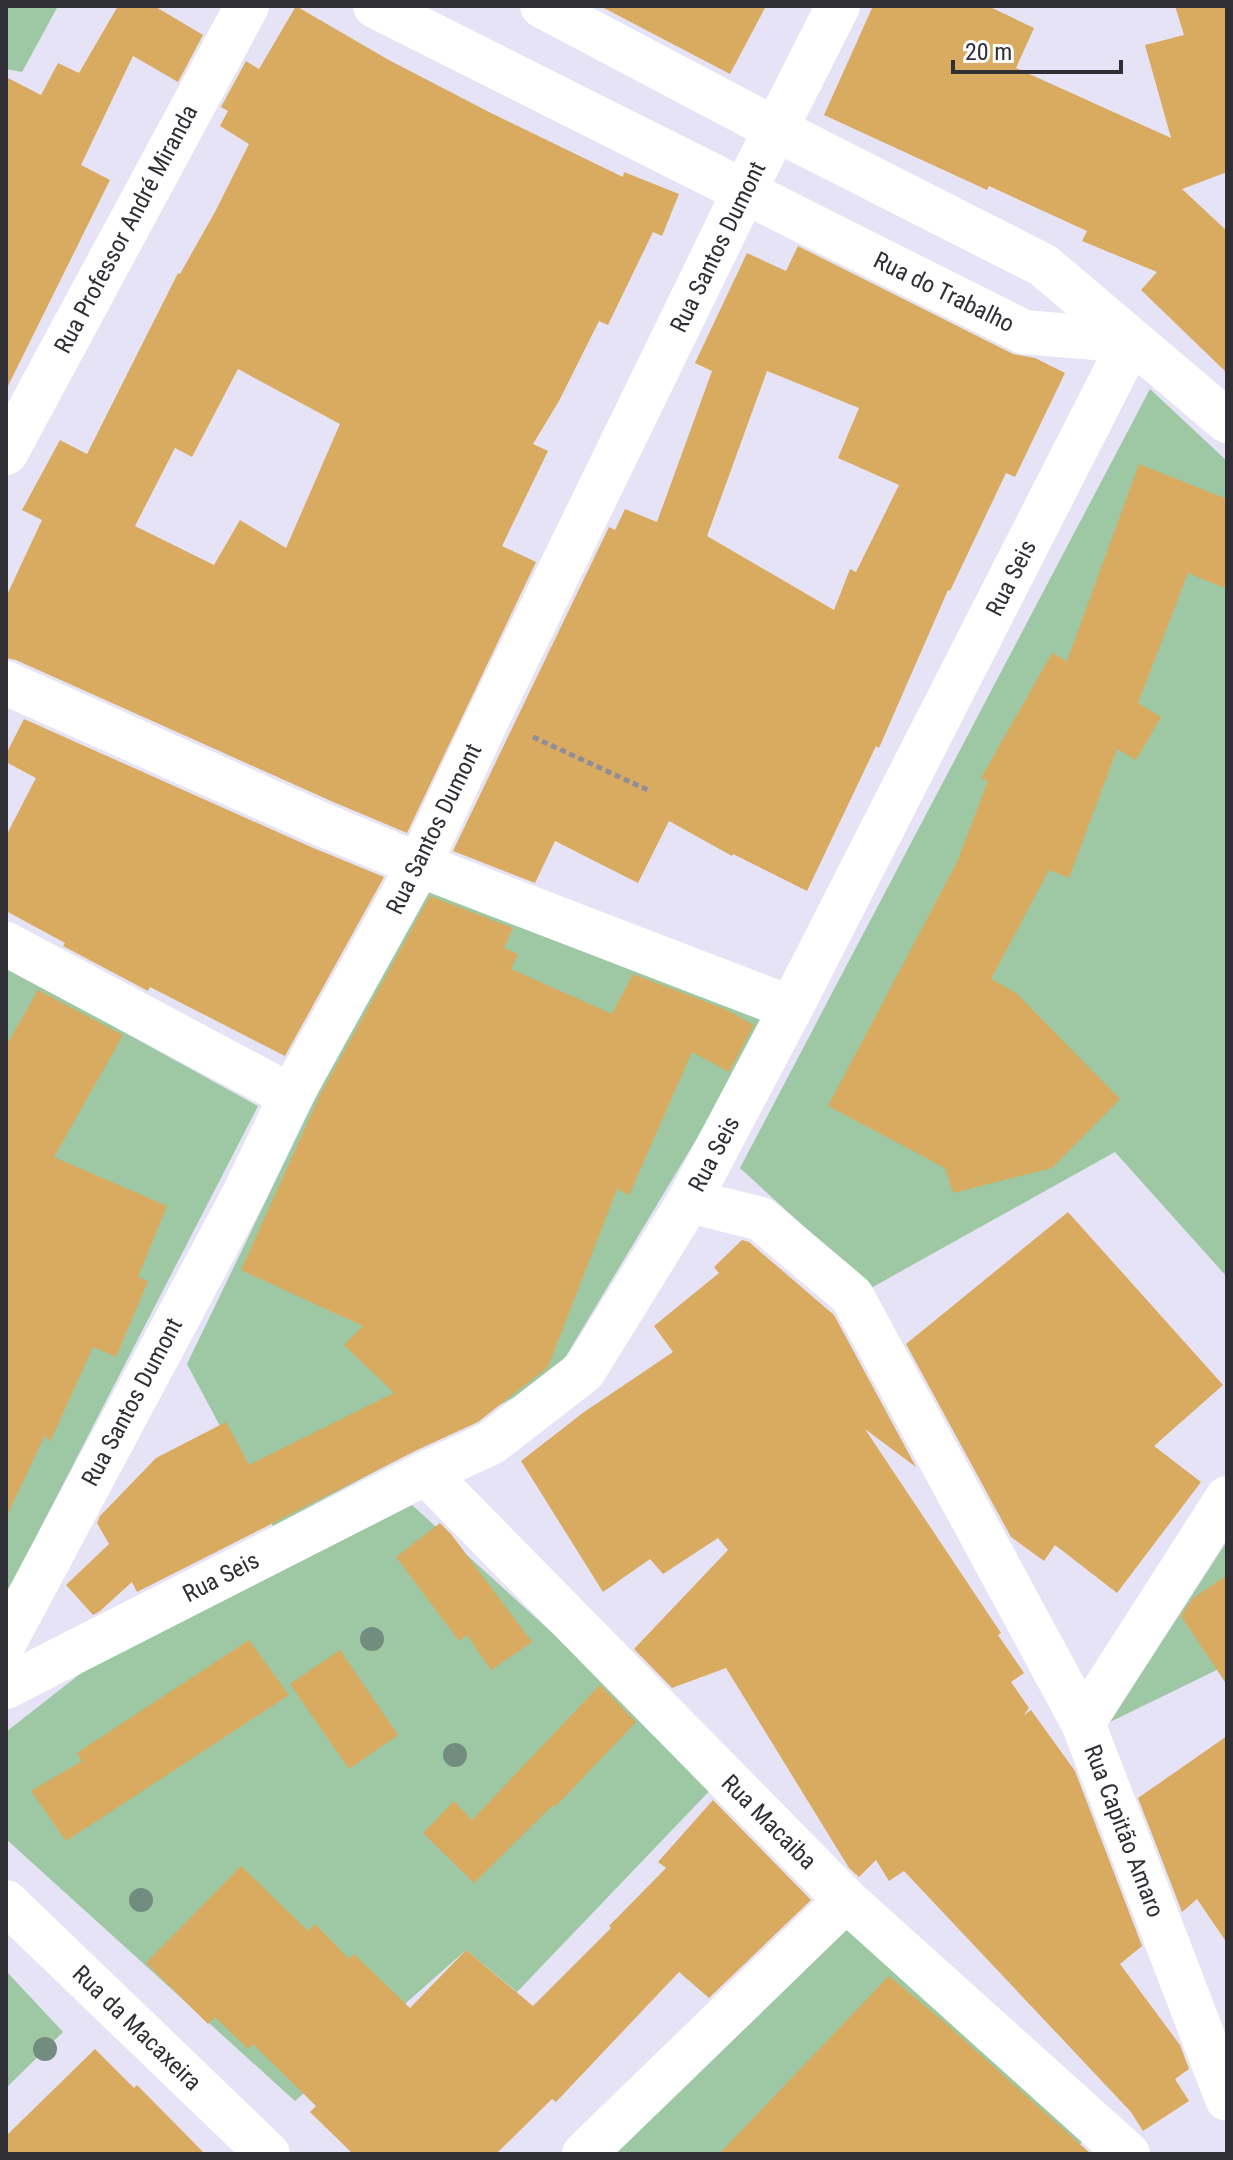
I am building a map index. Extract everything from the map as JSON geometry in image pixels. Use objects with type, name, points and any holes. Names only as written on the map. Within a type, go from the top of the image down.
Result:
[{"type":"street","name":"Rua Professor André Miranda","points":[[6,453],[247,6]]},
{"type":"street","name":"Rua do Trabalho","points":[[375,6],[1024,332],[1131,341]]},
{"type":"street","points":[[542,6],[1043,265],[1227,421]]},
{"type":"street","name":"Rua Santos Dumont","points":[[8,1631],[244,1194],[291,1096],[419,865],[744,192],[838,6]]},
{"type":"street","name":"Rua Seis","points":[[6,1687],[426,1473],[491,1443],[584,1371],[689,1201],[791,1008],[1131,341]]},
{"type":"street","points":[[6,683],[419,865],[791,1008]]},
{"type":"street","points":[[6,944],[291,1096]]},
{"type":"street","points":[[689,1201],[761,1219],[852,1296],[1083,1723]]},
{"type":"street","name":"Rua Macaiba","points":[[426,1473],[846,1900],[1128,2154]]},
{"type":"street","name":"Rua Capitão Amaro","points":[[1227,1498],[1083,1723],[1227,2099]]},
{"type":"street","points":[[584,2154],[846,1900]]},
{"type":"street","name":"Rua da Macaxeira","points":[[6,1902],[268,2154]]},
{"type":"path","points":[[489,716],[650,791]]},
{"type":"green space","points":[[6,6],[58,6],[22,72],[6,69]]},
{"type":"green space","points":[[1150,389],[1227,461],[1227,1277],[1115,1152],[871,1288],[740,1168]]},
{"type":"green space","points":[[418,886],[774,1010],[554,1376],[273,1526],[187,1364]]},
{"type":"green space","points":[[6,967],[258,1106],[6,1595]]},
{"type":"green space","points":[[412,1505],[717,1783],[517,1992],[466,1950],[295,2101],[6,1839],[6,1732],[85,1670]]},
{"type":"green space","points":[[1227,1541],[1227,1665],[1110,1722]]},
{"type":"green space","points":[[846,1919],[1082,2142],[1071,2154],[607,2154]]},
{"type":"green space","points":[[6,1971],[63,2032],[6,2088]]},
{"type":"building","points":[[118,6],[157,6],[203,35],[178,82],[133,56],[81,165],[110,180],[6,390],[6,77],[41,95],[58,63],[79,73]]},
{"type":"building","points":[[296,6],[387,59],[489,112],[623,177],[624,172],[679,194],[662,236],[653,232],[608,325],[599,321],[559,401],[533,444],[548,451],[502,546],[536,562],[407,833],[6,658],[6,597],[42,520],[22,510],[60,440],[87,454],[178,273],[216,210],[249,144],[220,126],[228,111],[221,107],[246,61],[259,69]],"holes":[[[238,369],[340,424],[286,548],[240,520],[214,565],[135,526],[175,448],[192,457]]]},
{"type":"building","points":[[600,6],[766,6],[730,74]]},
{"type":"building","points":[[873,6],[988,6],[1034,28],[1016,68],[1171,138],[1145,45],[1184,35],[1175,6],[1227,6],[1227,172],[1182,189],[1227,231],[1227,373],[1141,290],[1157,272],[1082,241],[1087,231],[989,186],[987,190],[824,115]]},
{"type":"building","points":[[798,246],[1013,354],[1035,358],[1065,373],[1015,477],[1006,473],[948,590],[879,748],[876,746],[807,891],[732,856],[669,821],[638,883],[555,841],[535,883],[453,851],[609,527],[615,530],[625,509],[657,522],[712,371],[695,363],[747,253],[786,271]],"holes":[[[767,371],[859,408],[838,458],[899,485],[856,572],[850,569],[834,610],[707,536]]]},
{"type":"building","points":[[1139,464],[1227,499],[1227,589],[1188,573],[1138,703],[1161,717],[1136,760],[1117,749],[1069,878],[1049,870],[991,979],[1016,993],[1120,1099],[1052,1168],[953,1193],[945,1168],[828,1106],[957,862],[988,781],[981,778],[1052,653],[1067,661]]},
{"type":"building","points":[[24,719],[384,877],[285,1056],[150,987],[148,991],[63,946],[65,943],[6,911],[6,836],[36,778],[6,762],[6,754]]},
{"type":"building","points":[[430,896],[513,928],[504,948],[518,954],[511,969],[612,1014],[633,974],[725,1009],[754,1025],[729,1072],[692,1052],[629,1195],[617,1189],[548,1367],[478,1422],[137,1592],[132,1582],[93,1615],[66,1585],[109,1544],[97,1523],[100,1516],[156,1458],[226,1422],[249,1465],[394,1393],[344,1345],[363,1326],[241,1270],[320,1095]]},
{"type":"building","points":[[38,990],[123,1035],[54,1157],[167,1206],[138,1277],[148,1281],[116,1357],[93,1347],[50,1442],[45,1435],[6,1518],[6,1046]]},
{"type":"building","points":[[1068,1212],[1223,1385],[1154,1446],[1201,1482],[1117,1593],[1055,1545],[1044,1561],[1011,1537],[906,1344]]},
{"type":"building","points":[[742,1240],[749,1242],[834,1315],[916,1467],[865,1429],[1001,1633],[998,1635],[1024,1673],[1011,1682],[1029,1708],[1024,1715],[1031,1710],[1075,1771],[1142,1946],[1120,1964],[1180,2045],[1189,2069],[1175,2079],[1189,2101],[1143,2131],[1131,2112],[904,1871],[889,1881],[876,1860],[859,1877],[849,1868],[726,1668],[672,1688],[634,1649],[728,1550],[718,1538],[663,1574],[650,1559],[603,1592],[521,1461],[584,1412],[673,1352],[654,1326],[719,1273],[714,1267]]},
{"type":"building","points":[[440,1523],[532,1642],[491,1670],[467,1635],[459,1641],[396,1557]]},
{"type":"building","points":[[1227,1575],[1227,1685],[1181,1616],[1192,1599]]},
{"type":"building","points":[[249,1640],[289,1695],[66,1841],[31,1791],[82,1761],[77,1753]]},
{"type":"building","points":[[340,1650],[398,1735],[349,1769],[290,1684]]},
{"type":"building","points":[[600,1685],[636,1722],[555,1807],[553,1805],[474,1883],[423,1833],[454,1801],[472,1820]]},
{"type":"building","points":[[1227,1736],[1227,1943],[1197,1899],[1182,1912],[1138,1798]]},
{"type":"building","points":[[713,1800],[811,1900],[709,1998],[679,1972],[556,2102],[552,2099],[496,2154],[353,2154],[310,2112],[316,2106],[253,2044],[248,2049],[215,2017],[208,2024],[146,1963],[241,1866],[308,1931],[315,1924],[349,1959],[354,1954],[410,2008],[466,1950],[533,2006],[666,1868],[658,1862]]},
{"type":"building","points":[[889,1976],[943,2021],[1091,2154],[719,2154]]},
{"type":"building","points":[[95,2049],[134,2088],[137,2085],[205,2154],[6,2154],[6,2136]]}]
